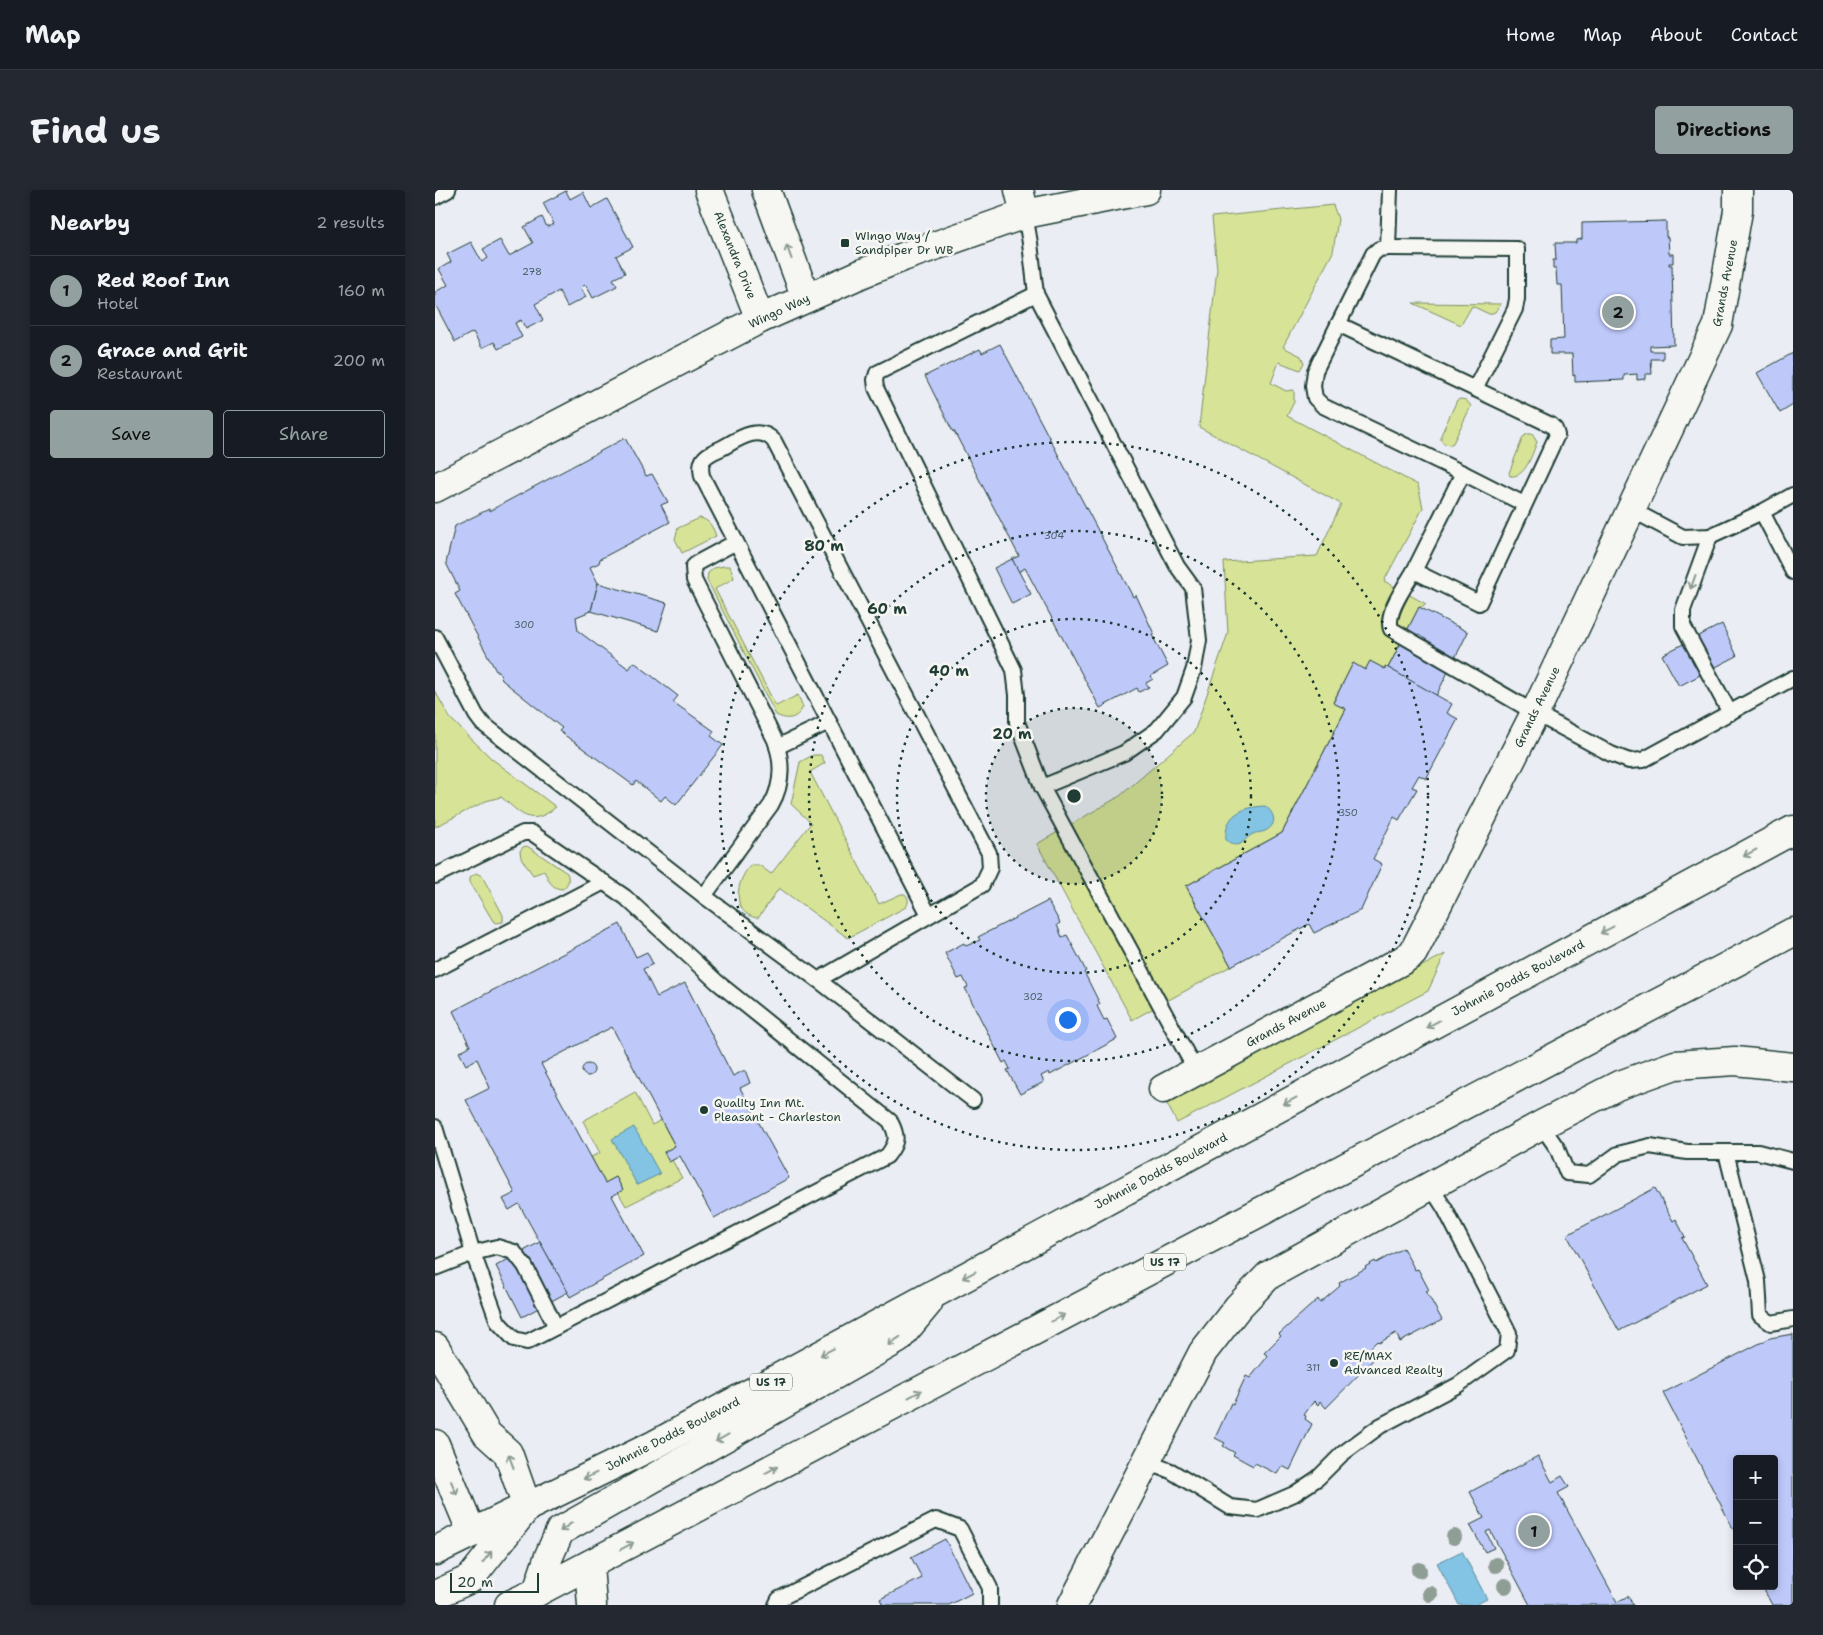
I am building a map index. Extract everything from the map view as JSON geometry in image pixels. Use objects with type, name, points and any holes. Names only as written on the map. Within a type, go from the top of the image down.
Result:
[{"type":"main road","name":"Alexandra Drive","points":[[709,190],[760,319]]},
{"type":"main road","points":[[766,190],[805,298]]},
{"type":"main road","name":"Wingo Way","points":[[435,488],[760,319],[903,257],[1022,202],[1146,190]]},
{"type":"main road","name":"Grands Avenue","points":[[1163,1089],[1413,953],[1535,713],[1718,325],[1738,211],[1738,190]]},
{"type":"main road","name":"Johnnie Dodds Boulevard","points":[[527,1507],[654,1445],[1793,830]]},
{"type":"main road","name":"US 17","points":[[509,1605],[540,1598],[589,1565],[1793,932]]},
{"type":"main road","points":[[1072,1605],[1203,1352],[1238,1307],[1269,1274],[1617,1086],[1675,1065],[1735,1061],[1793,1067]]},
{"type":"main road","points":[[540,1598],[549,1556],[560,1531],[579,1518],[898,1339],[938,1292]]},
{"type":"main road","points":[[435,1346],[487,1434],[508,1453],[527,1507],[470,1579],[435,1595]]},
{"type":"main road","points":[[435,1444],[473,1533]]},
{"type":"main road","name":"US 17","points":[[435,1551],[527,1507]]},
{"type":"main road","points":[[589,1565],[592,1605]]},
{"type":"lane","points":[[435,197],[448,190]]},
{"type":"lane","points":[[1388,248],[1390,190]]},
{"type":"lane","points":[[1022,202],[1031,243],[1036,294],[1177,566],[1193,588],[1199,640],[1194,669],[1184,697],[1157,730],[1124,753],[1042,788]]},
{"type":"lane","points":[[1475,389],[1515,309],[1517,299],[1517,249],[1379,249],[1373,254],[1315,370],[1313,386],[1315,398],[1323,406],[1524,504]]},
{"type":"lane","points":[[1036,294],[877,374],[875,388],[1014,670],[1017,722],[1042,788],[1196,1071]]},
{"type":"lane","points":[[1338,324],[1551,426],[1555,429],[1557,435],[1479,603],[1414,571]]},
{"type":"lane","points":[[818,980],[982,885],[990,868],[989,853],[775,441],[763,434],[748,434],[707,455],[701,466],[701,476],[929,915]]},
{"type":"lane","points":[[1463,473],[1390,615],[1389,623],[1391,628],[1535,713],[1611,754],[1629,761],[1643,760],[1793,678]]},
{"type":"lane","points":[[1632,510],[1683,537],[1710,536],[1762,512],[1793,495]]},
{"type":"lane","points":[[1762,512],[1793,572]]},
{"type":"lane","points":[[1710,536],[1683,610],[1683,626],[1730,713]]},
{"type":"lane","points":[[705,896],[775,797],[781,779],[777,747],[694,580],[693,567],[697,563],[735,542]]},
{"type":"lane","points":[[435,637],[482,723],[973,1100]]},
{"type":"lane","points":[[777,747],[829,722]]},
{"type":"lane","points":[[435,876],[523,833],[532,833],[625,897],[717,982],[891,1120],[895,1131],[896,1145],[887,1156],[527,1342],[514,1339],[498,1322],[473,1253],[435,1127]]},
{"type":"lane","points":[[435,970],[604,882]]},
{"type":"lane","points":[[1541,1126],[1557,1148],[1567,1173],[1589,1175],[1618,1154],[1650,1146],[1687,1152],[1758,1152],[1793,1162]]},
{"type":"lane","points":[[1726,1152],[1758,1281],[1760,1315],[1771,1323],[1793,1319]]},
{"type":"lane","points":[[1146,1462],[1171,1471],[1230,1507],[1257,1510],[1294,1494],[1318,1478],[1342,1454],[1380,1426],[1458,1385],[1507,1350],[1509,1333],[1445,1209],[1431,1187]]},
{"type":"lane","points":[[435,1268],[473,1253],[497,1247],[514,1252],[525,1266],[556,1327]]},
{"type":"lane","points":[[776,1605],[779,1599],[936,1520],[960,1529],[990,1588],[990,1605]]},
{"type":"green space","points":[[1333,205],[1338,219],[1333,252],[1283,347],[1301,356],[1304,363],[1300,370],[1279,362],[1271,383],[1286,391],[1294,390],[1294,402],[1287,416],[1418,485],[1423,508],[1384,581],[1426,604],[1419,608],[1388,668],[1365,670],[1353,664],[1333,702],[1346,709],[1282,833],[1186,886],[1231,966],[1132,1020],[1037,844],[1120,796],[1194,732],[1228,633],[1224,562],[1317,556],[1341,504],[1199,427],[1217,269],[1212,217]]},
{"type":"green space","points":[[1413,303],[1501,304],[1495,312],[1489,314],[1472,306],[1461,325]]},
{"type":"green space","points":[[1457,400],[1466,400],[1471,406],[1453,443],[1449,445],[1444,444],[1441,440],[1441,435]]},
{"type":"green space","points":[[1527,434],[1532,434],[1537,442],[1533,453],[1528,464],[1520,473],[1516,476],[1510,476],[1509,473],[1523,437]]},
{"type":"green space","points":[[700,518],[709,522],[716,536],[682,553],[675,539],[678,528]]},
{"type":"green space","points":[[730,566],[734,578],[715,589],[776,706],[798,695],[803,707],[792,718],[776,715],[707,580],[708,573],[714,568]]},
{"type":"green space","points":[[435,691],[450,718],[492,759],[556,807],[539,817],[533,818],[521,813],[501,797],[486,801],[435,827]]},
{"type":"green space","points":[[813,755],[821,755],[825,763],[810,772],[879,904],[901,894],[905,894],[908,899],[906,907],[848,938],[779,888],[757,918],[748,915],[739,903],[739,887],[746,871],[751,865],[759,865],[771,874],[811,823],[791,804],[800,762]]},
{"type":"green space","points":[[527,846],[567,873],[568,882],[563,889],[553,886],[544,871],[533,875],[521,858],[520,851],[523,847]]},
{"type":"green space","points":[[476,873],[482,876],[503,915],[503,922],[496,923],[493,921],[470,882],[470,877]]},
{"type":"green space","points":[[1445,954],[1428,991],[1177,1123],[1166,1102]]},
{"type":"green space","points":[[635,1092],[652,1125],[661,1120],[675,1146],[664,1152],[669,1162],[672,1160],[682,1178],[626,1206],[618,1192],[623,1190],[616,1177],[605,1183],[591,1157],[600,1153],[583,1121]]},
{"type":"water","points":[[1265,806],[1273,815],[1272,826],[1263,832],[1249,836],[1239,845],[1226,840],[1226,831],[1232,818],[1242,810]]},
{"type":"water","points":[[634,1127],[660,1174],[637,1185],[612,1139]]},
{"type":"water","points":[[1462,1551],[1487,1599],[1475,1605],[1459,1605],[1437,1563]]},
{"type":"building","points":[[566,191],[570,199],[583,192],[591,208],[607,199],[633,247],[616,256],[625,273],[613,279],[617,286],[593,298],[586,285],[583,286],[581,288],[586,297],[567,307],[559,291],[535,304],[543,320],[526,329],[521,320],[515,323],[522,337],[498,349],[494,342],[482,348],[473,332],[455,342],[435,304],[435,292],[448,285],[439,269],[451,262],[447,254],[471,242],[482,262],[488,258],[483,249],[500,240],[509,256],[533,243],[524,227],[542,217],[547,227],[554,224],[543,203]]},
{"type":"building","points":[[1666,221],[1669,254],[1673,254],[1673,263],[1669,263],[1669,265],[1672,265],[1674,345],[1650,346],[1650,351],[1663,351],[1663,359],[1651,359],[1652,374],[1645,374],[1645,379],[1637,380],[1637,374],[1624,375],[1624,380],[1575,382],[1572,354],[1550,354],[1550,340],[1564,339],[1562,285],[1557,285],[1556,269],[1553,269],[1553,260],[1556,260],[1555,243],[1576,243],[1576,240],[1582,239],[1582,223]]},
{"type":"building","points":[[1000,344],[1133,597],[1136,595],[1154,634],[1152,635],[1168,666],[1151,676],[1153,679],[1146,683],[1149,687],[1139,692],[1137,688],[1100,708],[1025,568],[1018,572],[1012,559],[1019,556],[925,376],[980,349],[982,353]]},
{"type":"building","points":[[1793,353],[1793,405],[1780,413],[1757,373]]},
{"type":"building","points":[[625,438],[646,476],[652,474],[668,502],[661,505],[670,522],[600,559],[599,563],[590,567],[598,583],[591,611],[576,617],[578,631],[629,669],[634,662],[678,696],[673,702],[714,731],[711,736],[723,745],[676,805],[665,796],[661,801],[636,781],[633,785],[559,731],[562,728],[502,680],[499,671],[496,671],[455,594],[460,591],[446,563],[455,526],[489,509],[489,511]]},
{"type":"building","points":[[1012,559],[1031,594],[1012,604],[994,568]]},
{"type":"building","points":[[598,583],[667,603],[658,631],[591,611]]},
{"type":"building","points":[[1419,607],[1468,632],[1436,696],[1388,668]]},
{"type":"building","points":[[1722,624],[1737,656],[1679,686],[1662,655]]},
{"type":"building","points":[[1370,661],[1385,669],[1385,666],[1452,704],[1447,713],[1458,719],[1426,779],[1419,775],[1412,787],[1417,789],[1399,820],[1394,817],[1373,859],[1382,864],[1361,910],[1314,933],[1309,924],[1231,966],[1186,886],[1282,833],[1346,709],[1333,703],[1353,663],[1365,670]]},
{"type":"building","points":[[1048,901],[1060,923],[1057,925],[1062,937],[1067,935],[1086,971],[1084,972],[1100,1004],[1097,1006],[1104,1020],[1107,1019],[1117,1039],[1050,1075],[1049,1072],[1041,1076],[1044,1082],[1020,1094],[1007,1070],[1010,1069],[1006,1061],[1003,1063],[965,988],[968,987],[963,977],[958,979],[945,953],[964,943],[966,946],[980,940],[978,937]]},
{"type":"building","name":"Quality Inn Mt. Pleasant - Charleston","points":[[620,924],[636,957],[647,952],[653,964],[643,969],[657,997],[685,983],[733,1076],[745,1070],[750,1083],[740,1088],[789,1178],[714,1218],[680,1156],[669,1162],[664,1152],[675,1146],[612,1027],[541,1064],[605,1183],[616,1177],[623,1190],[612,1196],[644,1256],[570,1297],[519,1204],[509,1210],[503,1199],[515,1193],[466,1100],[490,1088],[477,1059],[466,1065],[459,1052],[470,1046],[453,1011]]},
{"type":"building","points":[[586,1064],[590,1064],[594,1070],[590,1076],[586,1076],[582,1072],[582,1068]]},
{"type":"building","points":[[1655,1188],[1673,1221],[1676,1219],[1685,1237],[1682,1238],[1707,1284],[1619,1331],[1567,1235]]},
{"type":"building","points":[[540,1242],[568,1292],[522,1317],[496,1266]]},
{"type":"building","points":[[1403,1248],[1415,1270],[1418,1269],[1429,1290],[1426,1291],[1442,1320],[1400,1342],[1396,1333],[1379,1343],[1377,1341],[1369,1349],[1371,1351],[1369,1354],[1374,1359],[1326,1408],[1320,1401],[1318,1405],[1314,1401],[1304,1415],[1306,1416],[1305,1419],[1312,1424],[1290,1470],[1282,1466],[1277,1474],[1255,1463],[1253,1466],[1233,1455],[1235,1453],[1223,1446],[1225,1443],[1215,1438],[1246,1376],[1250,1378],[1268,1356],[1264,1353],[1281,1336],[1279,1334],[1318,1299],[1320,1303],[1340,1286],[1339,1283],[1375,1261],[1376,1263]]},
{"type":"building","points":[[1793,1334],[1793,1605],[1772,1605],[1764,1590],[1778,1590],[1778,1455],[1733,1455],[1733,1528],[1663,1393],[1770,1338]]},
{"type":"building","points":[[1538,1456],[1552,1482],[1562,1476],[1569,1487],[1558,1493],[1617,1602],[1628,1596],[1633,1605],[1530,1605],[1490,1530],[1486,1532],[1494,1548],[1485,1552],[1470,1525],[1484,1518],[1470,1492]]},
{"type":"building","points":[[945,1539],[972,1593],[949,1605],[883,1605],[880,1599],[922,1578],[911,1557]]},
{"type":"place","name":"Wingo Way / Sandpiper Dr WB","points":[[845,243]]},
{"type":"place","name":"Grace and Grit","points":[[1618,312]]},
{"type":"place","name":"Quality Inn Mt. Pleasant - Charleston","points":[[704,1110]]},
{"type":"place","name":"RE/MAX Advanced Realty","points":[[1334,1363]]},
{"type":"place","name":"Red Roof Inn","points":[[1534,1531]]}]
